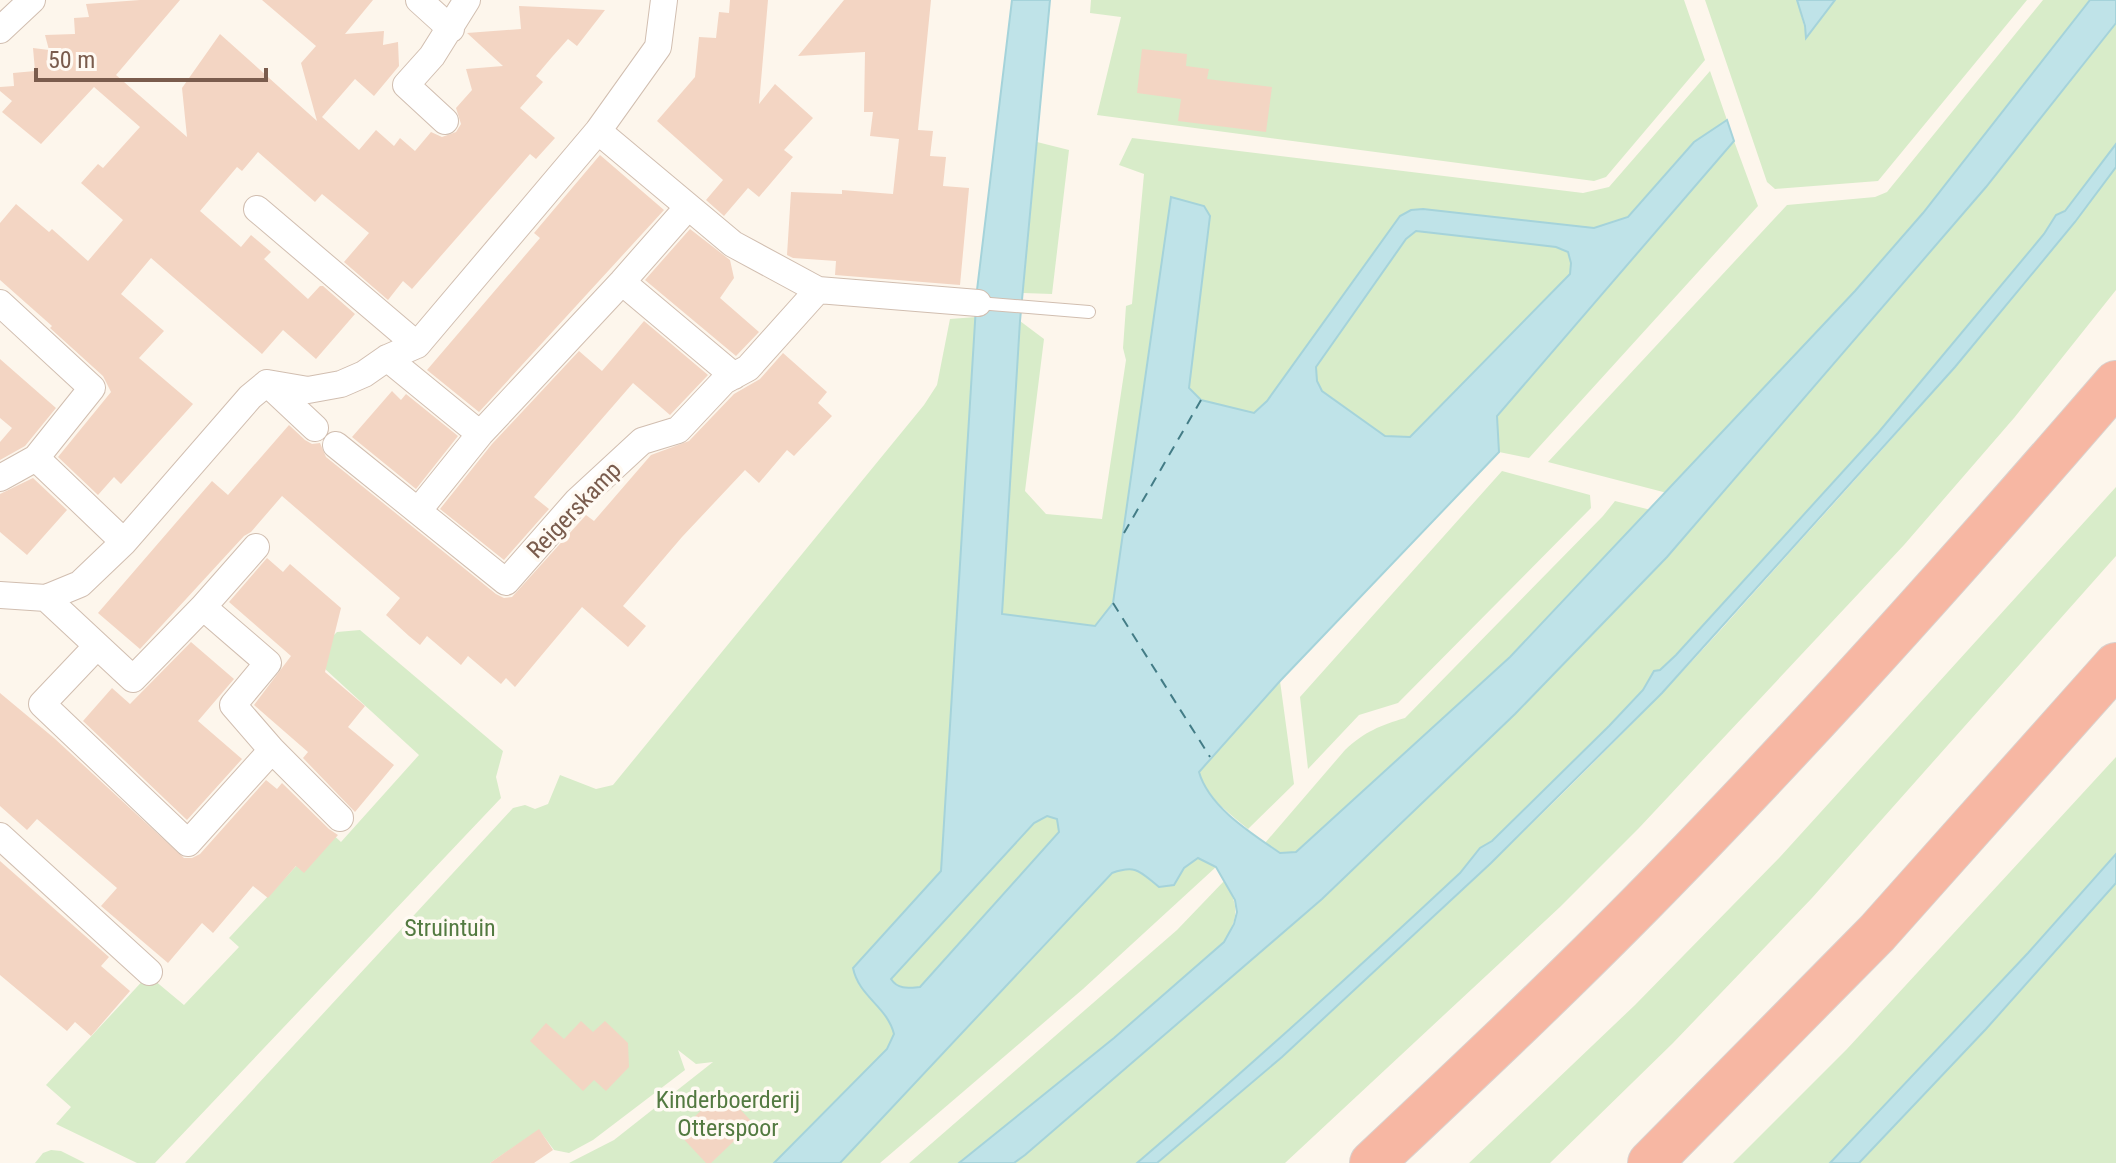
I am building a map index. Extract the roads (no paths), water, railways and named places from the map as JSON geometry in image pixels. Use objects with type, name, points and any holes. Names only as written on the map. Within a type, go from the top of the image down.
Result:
[{"type":"highway","points":[[1372,1163],[1545,999],[1825,711],[1973,549],[2116,383]]},
{"type":"highway","points":[[1650,1163],[1877,933],[2116,665]]},
{"type":"street","points":[[0,30],[32,0]]},
{"type":"street","points":[[419,0],[451,29]]},
{"type":"street","points":[[445,121],[406,85],[451,29],[467,0]]},
{"type":"street","points":[[0,595],[46,598],[80,584],[124,542],[250,397],[267,383],[308,390],[341,384],[417,345],[598,131],[658,47],[664,0]]},
{"type":"street","points":[[598,131],[733,244],[818,290],[978,303]]},
{"type":"street","points":[[418,511],[480,434],[688,207]]},
{"type":"street","points":[[257,209],[417,345]]},
{"type":"street","points":[[622,282],[734,376]]},
{"type":"street","name":"Reigerskamp","points":[[336,445],[506,582],[577,501],[642,441],[678,430],[724,381],[748,368],[818,290]]},
{"type":"street","points":[[0,303],[92,388],[36,458],[0,478]]},
{"type":"street","points":[[387,358],[480,434]]},
{"type":"street","points":[[267,383],[315,428]]},
{"type":"street","points":[[36,458],[124,542]]},
{"type":"street","points":[[46,598],[133,679],[256,547]]},
{"type":"street","points":[[203,607],[268,663],[233,705],[272,750],[340,818]]},
{"type":"street","points":[[97,646],[42,704],[188,843],[272,750]]},
{"type":"street","points":[[0,836],[149,972]]},
{"type":"lane","points":[[978,303],[1089,312]]},
{"type":"water","points":[[1012,0],[1050,0],[1020,321],[1002,614],[1095,626],[1113,603],[1171,197],[1204,206],[1210,216],[1189,388],[1201,400],[1254,413],[1267,401],[1400,216],[1411,210],[1423,209],[1594,228],[1628,217],[1694,142],[1727,120],[1734,141],[1497,416],[1499,452],[1280,681],[1199,772],[1212,797],[1232,818],[1280,853],[1296,852],[1510,657],[1855,291],[1923,213],[2090,0],[2116,0],[2116,23],[1986,187],[1667,557],[1515,714],[1322,899],[1014,1163],[959,1163],[1114,1038],[1224,942],[1234,924],[1237,912],[1235,900],[1216,867],[1198,858],[1184,868],[1174,885],[1159,887],[1133,870],[1112,873],[840,1163],[774,1163],[887,1049],[894,1034],[890,1024],[861,987],[853,968],[941,871],[977,290]],"holes":[[[1416,231],[1556,247],[1568,252],[1570,274],[1410,437],[1385,436],[1322,391],[1317,381],[1316,367],[1406,239]],[[1047,816],[1057,819],[1059,832],[920,987],[904,988],[894,983],[891,979],[1034,823]]]},
{"type":"water","points":[[1797,0],[1835,0],[1806,38],[1805,26]]},
{"type":"water","points":[[2116,144],[2116,167],[2075,222],[1955,367],[1662,693],[1491,863],[1282,1057],[1157,1163],[1137,1163],[1260,1056],[1460,873],[1480,848],[1492,841],[1609,726],[1643,690],[1654,671],[1660,670],[1676,655],[1878,433],[2044,234],[2056,215],[2065,211]]},
{"type":"water","points":[[2116,854],[2116,883],[1986,1029],[1859,1163],[1830,1163],[2028,953]]},
{"type":"park label","name":"Struintuin","points":[[450,928]]},
{"type":"park label","name":"Kinderboerderij Otterspoor","points":[[728,1114]]}]
